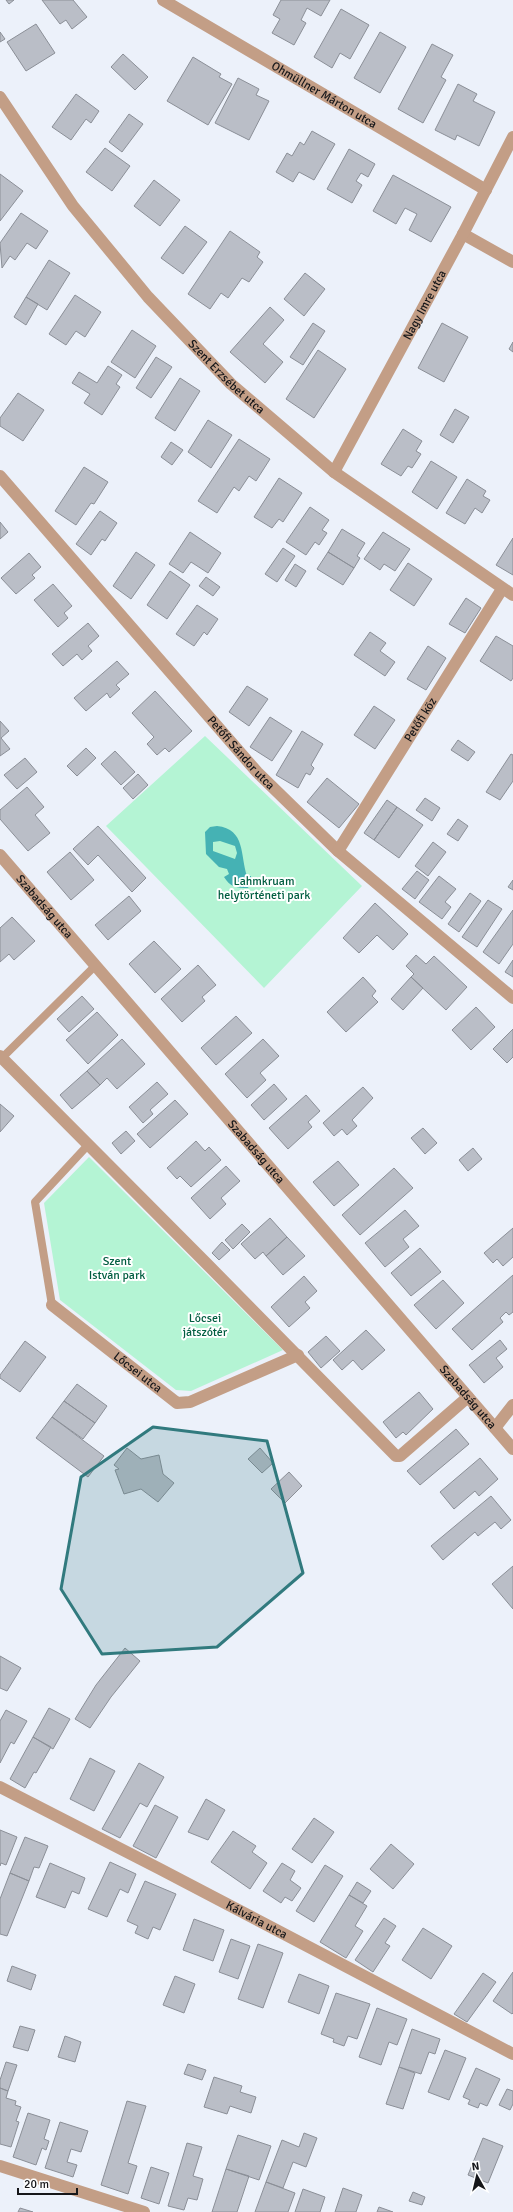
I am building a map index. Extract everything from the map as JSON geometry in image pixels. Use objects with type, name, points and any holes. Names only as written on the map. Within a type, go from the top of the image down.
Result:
[{"type":"street","name":"Ohmüllner Márton utca","points":[[163,0],[486,190]]},
{"type":"street","name":"Szent Erzsébet utca","points":[[0,97],[73,206],[148,298],[231,384],[334,472],[502,589],[513,595]]},
{"type":"street","name":"Nagy Imre utca","points":[[334,472],[463,234],[513,137]]},
{"type":"street","points":[[463,234],[513,262]]},
{"type":"street","name":"Petőfi Sándor utca","points":[[0,476],[257,772],[338,850],[513,998]]},
{"type":"street","name":"Petőfi köz","points":[[338,850],[502,589]]},
{"type":"street","name":"Szabadság utca","points":[[0,855],[513,1449]]},
{"type":"street","points":[[1,1057],[298,1355],[396,1456],[400,1456],[468,1397]]},
{"type":"street","name":"Lőcsei utca","points":[[52,1306],[178,1403],[190,1402],[298,1355]]},
{"type":"street","points":[[495,1428],[513,1405]]},
{"type":"street","points":[[495,1428],[513,1418]]},
{"type":"street","name":"Kálvária utca","points":[[0,1787],[153,1865],[513,2054]]},
{"type":"street","points":[[0,2166],[144,2212]]},
{"type":"lane","points":[[1,1057],[96,965]]},
{"type":"lane","name":"Lőcsei utca","points":[[52,1306],[35,1202],[88,1145]]},
{"type":"highlighted area","points":[[153,1427],[267,1441],[303,1573],[217,1647],[102,1654],[61,1589],[81,1477]]},
{"type":"green space","name":"Lahmkruam helytörténeti park","points":[[205,736],[362,886],[264,988],[106,826]]},
{"type":"green space","name":"Szent István park","points":[[89,1157],[283,1350],[191,1391],[176,1390],[60,1300],[44,1203]]},
{"type":"water","points":[[217,826],[226,828],[233,832],[237,838],[242,852],[247,876],[251,876],[251,881],[248,888],[231,885],[224,877],[229,874],[227,869],[219,867],[206,854],[205,832],[210,827]],"holes":[[[220,841],[235,846],[237,853],[235,859],[213,851],[213,842]]]},
{"type":"building","points":[[6,0],[14,0],[9,4]]},
{"type":"building","points":[[42,0],[73,0],[87,17],[72,29],[66,20],[60,24]]},
{"type":"building","points":[[281,0],[330,0],[321,16],[307,8],[301,20],[306,23],[294,45],[272,33],[280,19],[273,15]]},
{"type":"building","points":[[341,9],[369,25],[350,59],[340,53],[332,68],[314,57]]},
{"type":"building","points":[[36,24],[55,53],[26,71],[7,42]]},
{"type":"building","points":[[0,32],[5,39],[0,42]]},
{"type":"building","points":[[380,32],[406,47],[380,93],[354,78]]},
{"type":"building","points":[[432,44],[453,55],[441,77],[446,80],[423,123],[398,109]]},
{"type":"building","points":[[123,54],[148,77],[135,90],[111,67]]},
{"type":"building","points":[[193,57],[221,74],[219,77],[232,84],[208,125],[167,101]]},
{"type":"building","points":[[238,78],[259,89],[256,95],[269,101],[249,140],[215,123]]},
{"type":"building","points":[[458,84],[477,94],[473,101],[495,112],[479,146],[457,135],[455,140],[435,130]]},
{"type":"building","points":[[76,94],[99,111],[91,123],[86,119],[71,140],[52,127]]},
{"type":"building","points":[[129,114],[143,124],[122,152],[109,142]]},
{"type":"building","points":[[312,131],[335,144],[314,180],[299,172],[293,182],[276,172],[287,153],[292,156],[300,142],[304,145]]},
{"type":"building","points":[[105,148],[130,166],[112,191],[86,172]]},
{"type":"building","points":[[349,149],[375,164],[368,177],[361,173],[356,181],[362,185],[352,203],[327,189]]},
{"type":"building","points":[[0,174],[23,191],[0,221]]},
{"type":"building","points":[[393,175],[451,207],[431,242],[409,230],[417,214],[405,208],[396,224],[373,211]]},
{"type":"building","points":[[154,180],[180,200],[160,226],[134,206]]},
{"type":"building","points":[[21,213],[48,231],[36,249],[27,243],[15,260],[10,256],[2,268],[0,243]]},
{"type":"building","points":[[185,226],[207,242],[183,274],[161,258]]},
{"type":"building","points":[[230,231],[260,252],[257,257],[263,262],[249,282],[242,278],[228,298],[221,293],[210,309],[188,294]]},
{"type":"building","points":[[49,260],[70,273],[47,310],[26,297]]},
{"type":"building","points":[[305,273],[325,289],[304,316],[284,299]]},
{"type":"building","points":[[75,295],[101,312],[85,337],[76,331],[66,345],[49,334]]},
{"type":"building","points":[[26,297],[38,304],[26,325],[14,317]]},
{"type":"building","points":[[270,307],[284,320],[263,344],[283,362],[265,383],[230,352]]},
{"type":"building","points":[[313,323],[325,331],[303,365],[290,357]]},
{"type":"building","points":[[442,323],[468,337],[444,382],[418,368]]},
{"type":"building","points":[[132,330],[156,346],[135,378],[111,362]]},
{"type":"building","points":[[513,342],[513,352],[509,349]]},
{"type":"building","points":[[318,350],[346,369],[314,418],[286,399]]},
{"type":"building","points":[[156,357],[172,367],[151,398],[136,388]]},
{"type":"building","points":[[108,366],[122,375],[116,384],[120,387],[102,415],[84,403],[90,394],[72,383],[79,372],[97,383]]},
{"type":"building","points":[[180,378],[200,391],[175,431],[155,418]]},
{"type":"building","points":[[18,393],[44,410],[23,441],[0,426],[0,418]]},
{"type":"building","points":[[455,409],[469,417],[453,443],[440,435]]},
{"type":"building","points":[[208,420],[232,435],[211,468],[188,452]]},
{"type":"building","points":[[403,429],[422,441],[416,451],[421,454],[412,468],[408,466],[401,476],[381,464]]},
{"type":"building","points":[[239,439],[270,459],[256,481],[249,476],[239,491],[234,487],[217,513],[198,501]]},
{"type":"building","points":[[171,442],[183,450],[172,465],[161,457]]},
{"type":"building","points":[[431,461],[457,477],[437,509],[412,492]]},
{"type":"building","points":[[84,467],[108,482],[94,504],[91,503],[76,525],[55,511]]},
{"type":"building","points":[[279,478],[302,493],[283,522],[279,519],[272,528],[254,517]]},
{"type":"building","points":[[467,479],[486,491],[483,496],[490,500],[482,513],[475,508],[465,524],[446,513]]},
{"type":"building","points":[[310,507],[329,520],[322,530],[327,533],[319,545],[315,542],[306,555],[286,542]]},
{"type":"building","points":[[100,511],[117,523],[105,541],[102,539],[91,555],[76,544]]},
{"type":"building","points":[[0,522],[8,532],[0,539]]},
{"type":"building","points":[[342,529],[365,543],[357,556],[360,558],[354,568],[328,552]]},
{"type":"building","points":[[190,532],[221,553],[208,573],[191,562],[183,573],[169,564]]},
{"type":"building","points":[[383,532],[410,549],[395,571],[384,564],[380,570],[364,559]]},
{"type":"building","points":[[513,538],[513,575],[496,565]]},
{"type":"building","points":[[283,548],[295,556],[277,582],[265,574]]},
{"type":"building","points":[[136,552],[155,565],[131,599],[113,586]]},
{"type":"building","points":[[328,552],[354,568],[343,585],[317,569]]},
{"type":"building","points":[[29,553],[41,567],[32,575],[35,578],[16,594],[1,578]]},
{"type":"building","points":[[408,563],[432,579],[414,606],[390,590]]},
{"type":"building","points":[[295,564],[306,571],[296,587],[285,580]]},
{"type":"building","points":[[170,571],[190,585],[167,619],[147,605]]},
{"type":"building","points":[[206,577],[220,587],[213,596],[199,586]]},
{"type":"building","points":[[53,584],[72,606],[64,613],[68,618],[58,627],[34,600]]},
{"type":"building","points":[[466,598],[481,608],[465,633],[449,624]]},
{"type":"building","points":[[197,605],[218,619],[207,635],[204,632],[194,646],[176,634]]},
{"type":"building","points":[[88,623],[99,636],[88,646],[92,651],[82,660],[77,654],[63,666],[52,654]]},
{"type":"building","points":[[370,632],[386,643],[380,651],[395,662],[385,676],[354,655]]},
{"type":"building","points":[[496,636],[513,646],[513,678],[511,681],[480,661]]},
{"type":"building","points":[[428,646],[446,658],[426,690],[407,679]]},
{"type":"building","points":[[117,661],[129,674],[116,685],[120,689],[110,698],[107,693],[86,711],[74,698]]},
{"type":"building","points":[[247,686],[268,699],[249,726],[229,712]]},
{"type":"building","points":[[155,691],[192,731],[169,752],[165,748],[157,755],[147,744],[154,737],[132,713]]},
{"type":"building","points":[[374,706],[395,720],[375,749],[354,735]]},
{"type":"building","points":[[270,717],[292,731],[272,761],[250,747]]},
{"type":"building","points":[[0,721],[9,731],[1,738],[10,749],[0,756]]},
{"type":"building","points":[[302,731],[323,744],[311,765],[314,768],[310,775],[306,773],[298,788],[276,775]]},
{"type":"building","points":[[458,740],[475,752],[468,761],[451,750]]},
{"type":"building","points":[[86,748],[96,758],[77,776],[67,766]]},
{"type":"building","points":[[115,751],[135,772],[121,785],[101,764]]},
{"type":"building","points":[[511,754],[513,755],[513,781],[500,800],[486,792]]},
{"type":"building","points":[[25,758],[37,772],[17,789],[4,775]]},
{"type":"building","points":[[138,774],[148,785],[133,799],[123,788]]},
{"type":"building","points":[[327,778],[359,804],[339,828],[307,802]]},
{"type":"building","points":[[27,787],[44,807],[35,815],[50,833],[28,851],[0,819],[0,810]]},
{"type":"building","points":[[425,798],[440,808],[432,821],[416,810]]},
{"type":"building","points":[[387,800],[397,807],[374,840],[364,833]]},
{"type":"building","points":[[397,807],[423,825],[399,858],[374,840]]},
{"type":"building","points":[[458,819],[468,826],[458,841],[447,834]]},
{"type":"building","points":[[98,826],[146,878],[132,892],[98,855],[88,865],[73,849]]},
{"type":"building","points":[[433,842],[446,852],[428,876],[415,866]]},
{"type":"building","points":[[70,852],[94,880],[71,900],[47,872]]},
{"type":"building","points":[[417,871],[429,880],[415,899],[402,889]]},
{"type":"building","points":[[439,876],[456,889],[445,902],[451,907],[442,919],[419,902]]},
{"type":"building","points":[[513,880],[513,890],[508,887]]},
{"type":"building","points":[[470,893],[481,901],[459,932],[448,924]]},
{"type":"building","points":[[129,896],[141,911],[108,940],[95,925]]},
{"type":"building","points":[[488,900],[502,909],[477,947],[462,937]]},
{"type":"building","points":[[375,903],[408,934],[393,950],[377,935],[359,953],[343,938]]},
{"type":"building","points":[[513,910],[513,944],[499,964],[483,952]]},
{"type":"building","points":[[12,917],[35,941],[14,960],[9,954],[0,962],[0,928]]},
{"type":"building","points":[[154,941],[181,969],[155,993],[129,964]]},
{"type":"building","points":[[416,955],[426,964],[434,956],[467,987],[446,1010],[411,977],[414,974],[406,966]]},
{"type":"building","points":[[513,960],[513,977],[505,972]]},
{"type":"building","points":[[198,965],[216,985],[202,997],[205,1001],[182,1022],[161,999]]},
{"type":"building","points":[[363,977],[376,991],[372,996],[378,1002],[346,1032],[327,1012]]},
{"type":"building","points":[[411,977],[423,988],[403,1010],[391,999]]},
{"type":"building","points":[[82,996],[94,1009],[69,1032],[57,1019]]},
{"type":"building","points":[[476,1007],[495,1027],[471,1050],[452,1030]]},
{"type":"building","points":[[97,1012],[118,1035],[88,1064],[66,1040]]},
{"type":"building","points":[[236,1016],[252,1033],[216,1065],[201,1048]]},
{"type":"building","points":[[513,1029],[513,1057],[507,1063],[493,1049]]},
{"type":"building","points":[[122,1039],[145,1064],[117,1089],[107,1078],[100,1085],[87,1071]]},
{"type":"building","points":[[263,1039],[279,1056],[260,1073],[266,1080],[247,1098],[225,1074]]},
{"type":"building","points":[[87,1071],[100,1085],[72,1109],[60,1095]]},
{"type":"building","points":[[157,1082],[168,1094],[150,1110],[153,1114],[143,1123],[129,1107]]},
{"type":"building","points":[[274,1084],[287,1099],[264,1120],[251,1105]]},
{"type":"building","points":[[363,1087],[373,1098],[352,1120],[357,1126],[347,1135],[342,1129],[334,1136],[323,1123]]},
{"type":"building","points":[[306,1095],[320,1111],[308,1122],[312,1127],[288,1149],[269,1128]]},
{"type":"building","points":[[175,1100],[188,1114],[150,1148],[137,1134]]},
{"type":"building","points":[[0,1104],[14,1116],[0,1132]]},
{"type":"building","points":[[423,1128],[437,1143],[425,1154],[411,1138]]},
{"type":"building","points":[[126,1131],[135,1141],[121,1154],[112,1143]]},
{"type":"building","points":[[196,1141],[205,1151],[209,1147],[221,1160],[191,1187],[180,1176],[177,1179],[167,1168]]},
{"type":"building","points":[[473,1148],[482,1159],[468,1171],[459,1160]]},
{"type":"building","points":[[338,1161],[359,1185],[334,1206],[313,1182]]},
{"type":"building","points":[[226,1166],[240,1181],[221,1198],[226,1204],[210,1219],[191,1198]]},
{"type":"building","points":[[394,1168],[413,1188],[360,1235],[342,1215]]},
{"type":"building","points":[[405,1210],[419,1226],[403,1239],[409,1247],[385,1267],[365,1243]]},
{"type":"building","points":[[270,1218],[287,1237],[266,1256],[263,1252],[255,1259],[241,1244]]},
{"type":"building","points":[[242,1224],[250,1232],[233,1249],[225,1240]]},
{"type":"building","points":[[513,1228],[513,1257],[503,1266],[497,1259],[493,1263],[484,1253]]},
{"type":"building","points":[[287,1237],[305,1256],[283,1275],[266,1256]]},
{"type":"building","points":[[222,1242],[230,1250],[219,1260],[212,1253]]},
{"type":"building","points":[[420,1248],[441,1272],[411,1296],[391,1273]]},
{"type":"building","points":[[513,1275],[513,1312],[509,1315],[506,1312],[500,1318],[503,1322],[472,1350],[452,1329]]},
{"type":"building","points":[[304,1276],[317,1291],[305,1302],[310,1308],[289,1327],[271,1307]]},
{"type":"building","points":[[443,1280],[464,1303],[436,1329],[414,1305]]},
{"type":"building","points":[[366,1330],[385,1350],[362,1370],[353,1360],[342,1370],[333,1360]]},
{"type":"building","points":[[326,1336],[340,1351],[321,1368],[308,1352]]},
{"type":"building","points":[[500,1340],[507,1349],[496,1358],[503,1367],[484,1383],[469,1365]]},
{"type":"building","points":[[25,1341],[46,1357],[20,1392],[0,1378],[0,1375]]},
{"type":"building","points":[[77,1384],[107,1406],[95,1423],[64,1401]]},
{"type":"building","points":[[419,1392],[433,1409],[406,1435],[403,1432],[396,1438],[383,1422]]},
{"type":"building","points":[[64,1401],[95,1423],[83,1439],[52,1417]]},
{"type":"building","points":[[52,1417],[104,1456],[88,1477],[36,1438]]},
{"type":"building","points":[[456,1429],[469,1444],[420,1485],[407,1471]]},
{"type":"building","points":[[127,1448],[141,1459],[159,1455],[163,1474],[174,1483],[158,1502],[141,1489],[124,1494],[115,1470],[119,1469],[114,1465]]},
{"type":"building","points":[[260,1448],[273,1463],[262,1473],[248,1459]]},
{"type":"building","points":[[480,1458],[498,1479],[479,1496],[475,1491],[454,1509],[440,1492]]},
{"type":"building","points":[[289,1472],[302,1486],[285,1503],[271,1489]]},
{"type":"building","points":[[491,1496],[511,1520],[501,1529],[495,1522],[478,1536],[475,1532],[443,1560],[431,1546]]},
{"type":"building","points":[[513,1566],[513,1609],[492,1584]]},
{"type":"building","points":[[125,1648],[140,1661],[111,1697],[90,1728],[75,1719],[96,1685]]},
{"type":"building","points":[[0,1656],[21,1668],[7,1691],[0,1688]]},
{"type":"building","points":[[49,1708],[70,1719],[53,1749],[33,1737]]},
{"type":"building","points":[[6,1710],[27,1721],[14,1744],[11,1742],[0,1763],[0,1721]]},
{"type":"building","points":[[33,1737],[51,1747],[36,1773],[34,1772],[25,1788],[10,1779]]},
{"type":"building","points":[[90,1758],[115,1771],[94,1811],[70,1799]]},
{"type":"building","points":[[139,1763],[164,1777],[147,1807],[140,1803],[120,1838],[102,1829]]},
{"type":"building","points":[[206,1799],[225,1810],[208,1840],[188,1832]]},
{"type":"building","points":[[155,1805],[178,1817],[156,1858],[133,1846]]},
{"type":"building","points":[[314,1818],[334,1832],[312,1863],[292,1849]]},
{"type":"building","points":[[0,1830],[17,1837],[6,1865],[1,1863],[0,1866]]},
{"type":"building","points":[[233,1831],[256,1846],[252,1852],[267,1863],[250,1889],[211,1862]]},
{"type":"building","points":[[25,1837],[48,1846],[39,1868],[34,1867],[29,1881],[10,1873]]},
{"type":"building","points":[[391,1844],[414,1864],[393,1889],[370,1869]]},
{"type":"building","points":[[110,1862],[136,1874],[128,1893],[120,1889],[107,1917],[88,1909]]},
{"type":"building","points":[[50,1863],[85,1878],[79,1894],[72,1891],[65,1908],[36,1897]]},
{"type":"building","points":[[282,1863],[295,1871],[290,1880],[301,1888],[292,1901],[285,1897],[281,1903],[263,1891]]},
{"type":"building","points":[[325,1865],[343,1876],[314,1922],[296,1911]]},
{"type":"building","points":[[10,1873],[29,1881],[7,1936],[0,1934],[0,1899]]},
{"type":"building","points":[[145,1881],[176,1894],[160,1930],[153,1927],[148,1939],[135,1933],[138,1926],[127,1921]]},
{"type":"building","points":[[357,1882],[371,1891],[363,1903],[349,1895]]},
{"type":"building","points":[[349,1895],[367,1906],[355,1926],[363,1931],[346,1958],[320,1942]]},
{"type":"building","points":[[384,1918],[396,1926],[385,1943],[390,1946],[373,1972],[355,1960]]},
{"type":"building","points":[[194,1919],[224,1930],[213,1961],[183,1950]]},
{"type":"building","points":[[423,1928],[452,1946],[431,1979],[402,1960]]},
{"type":"building","points":[[231,1939],[250,1946],[238,1979],[219,1972]]},
{"type":"building","points":[[258,1944],[283,1953],[263,2008],[238,1999]]},
{"type":"building","points":[[12,1966],[36,1975],[31,1990],[7,1981]]},
{"type":"building","points":[[513,1972],[513,2013],[512,2014],[493,2001]]},
{"type":"building","points":[[483,1973],[496,1982],[467,2022],[454,2014]]},
{"type":"building","points":[[299,1974],[329,1986],[319,2014],[288,2002]]},
{"type":"building","points":[[175,1976],[195,1984],[184,2013],[163,2005]]},
{"type":"building","points":[[336,1993],[370,2004],[357,2039],[348,2036],[344,2046],[333,2042],[334,2039],[321,2034]]},
{"type":"building","points":[[377,2008],[407,2019],[397,2045],[389,2042],[381,2065],[359,2057]]},
{"type":"building","points":[[20,2026],[35,2030],[28,2051],[13,2047]]},
{"type":"building","points":[[412,2029],[440,2039],[435,2054],[429,2052],[421,2074],[399,2067]]},
{"type":"building","points":[[65,2036],[81,2042],[75,2062],[58,2057]]},
{"type":"building","points":[[445,2050],[466,2058],[449,2100],[428,2092]]},
{"type":"building","points":[[6,2062],[17,2065],[8,2091],[0,2088],[0,2080]]},
{"type":"building","points":[[188,2064],[206,2070],[202,2080],[184,2074]]},
{"type":"building","points":[[399,2067],[415,2073],[403,2109],[386,2104]]},
{"type":"building","points":[[476,2068],[500,2079],[487,2106],[480,2103],[478,2108],[468,2104],[470,2100],[463,2097]]},
{"type":"building","points":[[214,2077],[242,2086],[240,2092],[256,2097],[251,2113],[230,2106],[227,2114],[204,2107]]},
{"type":"building","points":[[0,2088],[8,2091],[6,2098],[16,2101],[15,2105],[21,2107],[16,2121],[19,2122],[11,2147],[0,2144]]},
{"type":"building","points":[[507,2089],[513,2091],[513,2104],[510,2110],[499,2105]]},
{"type":"building","points":[[127,2101],[146,2106],[128,2163],[137,2166],[128,2194],[101,2185]]},
{"type":"building","points":[[28,2113],[50,2120],[44,2139],[49,2141],[46,2150],[42,2148],[36,2165],[13,2157]]},
{"type":"building","points":[[60,2122],[88,2131],[81,2152],[71,2149],[67,2162],[77,2165],[73,2177],[45,2168]]},
{"type":"building","points":[[304,2133],[317,2138],[306,2167],[293,2162],[283,2188],[266,2182],[282,2140],[299,2147]]},
{"type":"building","points":[[238,2135],[271,2146],[259,2180],[226,2169]]},
{"type":"building","points":[[483,2138],[503,2146],[488,2183],[468,2175]]},
{"type":"building","points":[[187,2143],[202,2147],[193,2176],[203,2179],[197,2200],[188,2198],[184,2210],[168,2206]]},
{"type":"building","points":[[151,2167],[169,2173],[159,2204],[141,2198]]},
{"type":"building","points":[[226,2169],[249,2176],[237,2212],[212,2212]]},
{"type":"building","points":[[266,2182],[295,2193],[288,2212],[255,2212]]},
{"type":"building","points":[[343,2188],[362,2195],[356,2212],[335,2212]]},
{"type":"building","points":[[303,2189],[325,2197],[320,2212],[295,2212]]},
{"type":"building","points":[[413,2192],[425,2197],[422,2205],[409,2201]]},
{"type":"building","points":[[379,2207],[393,2212],[377,2212]]},
{"type":"building","points":[[20,2208],[33,2212],[18,2212]]},
{"type":"park label","name":"Lőcsei játszótér","points":[[205,1325]]}]
